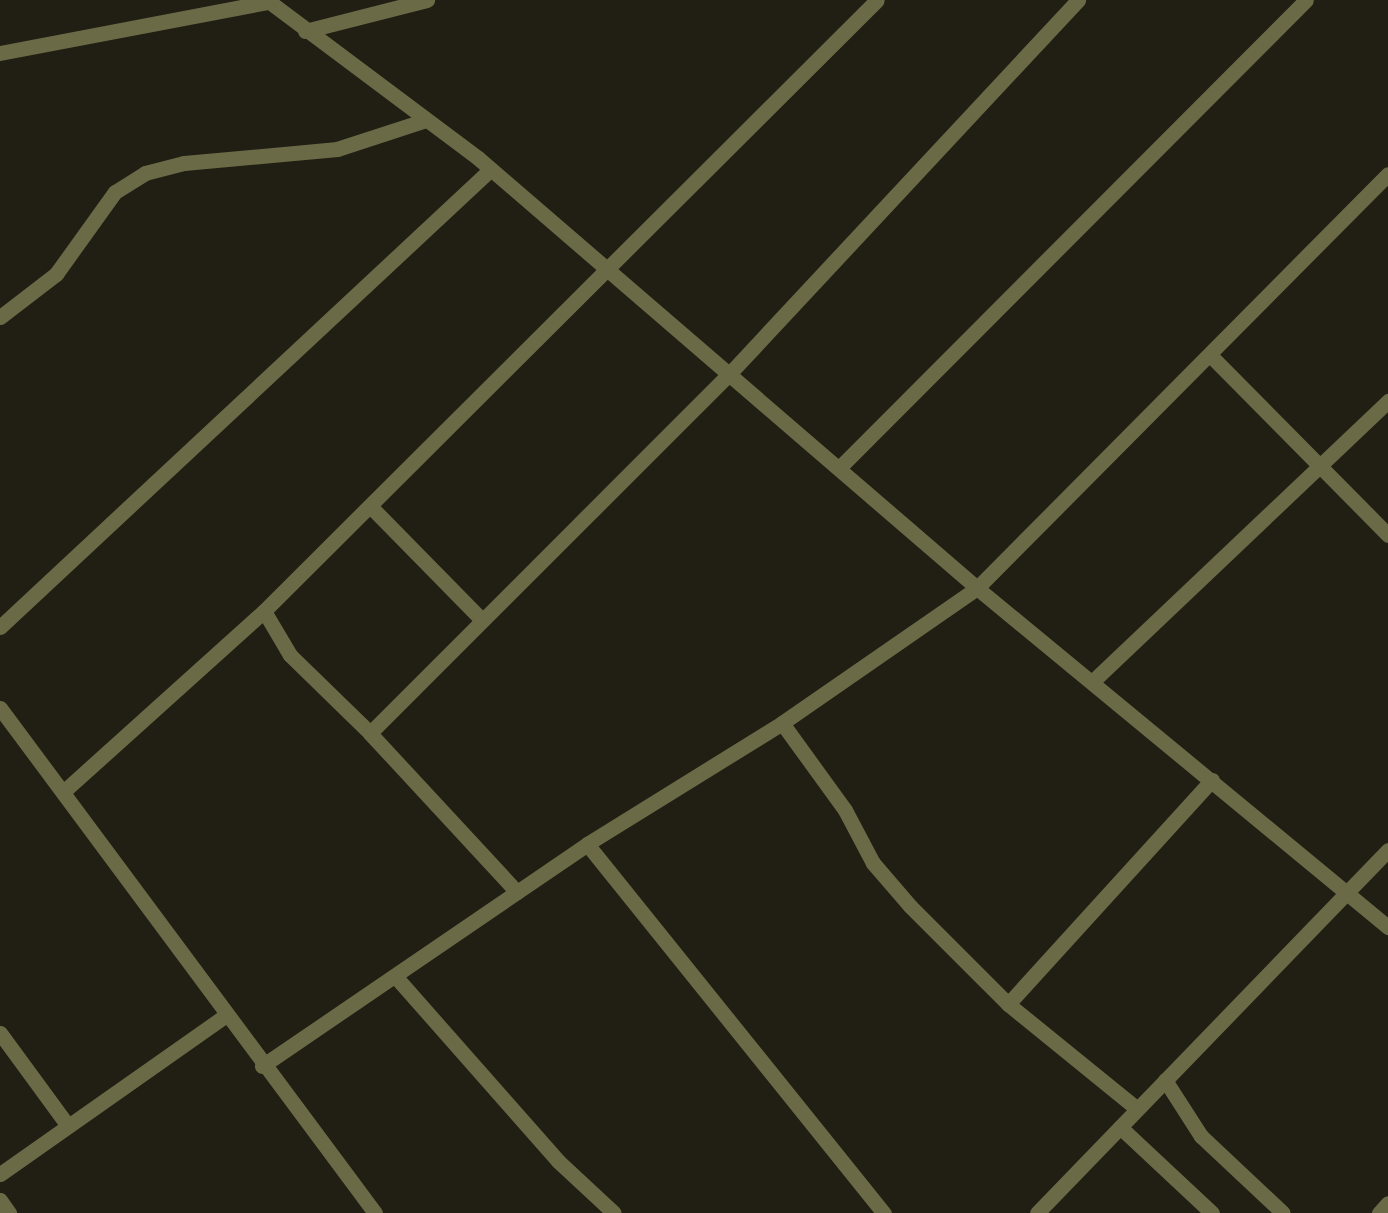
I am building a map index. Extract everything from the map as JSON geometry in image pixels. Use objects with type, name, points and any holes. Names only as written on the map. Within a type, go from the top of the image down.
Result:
[{"type":"street","points":[[305,31],[427,0]]},
{"type":"street","points":[[63,792],[264,611],[878,0]]},
{"type":"street","points":[[370,733],[731,372],[1078,0]]},
{"type":"street","points":[[841,466],[1306,0]]},
{"type":"street","points":[[0,53],[268,1],[491,169],[841,466],[977,588],[1093,681],[1388,927]]},
{"type":"street","points":[[0,317],[56,274],[115,192],[145,173],[184,163],[337,149],[426,120]]},
{"type":"street","points":[[0,627],[491,169]]},
{"type":"street","points":[[262,1066],[587,844],[782,723],[977,588],[1211,356],[1388,174]]},
{"type":"street","points":[[1211,356],[1388,535]]},
{"type":"street","points":[[1093,681],[1388,400]]},
{"type":"street","points":[[371,507],[482,620]]},
{"type":"street","points":[[264,611],[290,655],[370,733],[517,892]]},
{"type":"street","points":[[0,708],[262,1066],[375,1213]]},
{"type":"street","points":[[782,723],[845,810],[873,863],[1008,1004],[1137,1109]]},
{"type":"street","points":[[1008,1004],[1212,780]]},
{"type":"street","points":[[587,844],[884,1213]]},
{"type":"street","points":[[1037,1213],[1388,850]]},
{"type":"street","points":[[395,976],[550,1152],[614,1213]]},
{"type":"street","points":[[0,1174],[225,1016]]},
{"type":"street","points":[[0,1033],[68,1126]]},
{"type":"street","points":[[1165,1080],[1201,1136],[1283,1213]]},
{"type":"street","points":[[1120,1127],[1212,1213]]},
{"type":"street","points":[[0,1200],[9,1213]]},
{"type":"street","points":[[1379,1213],[1388,1203]]}]
